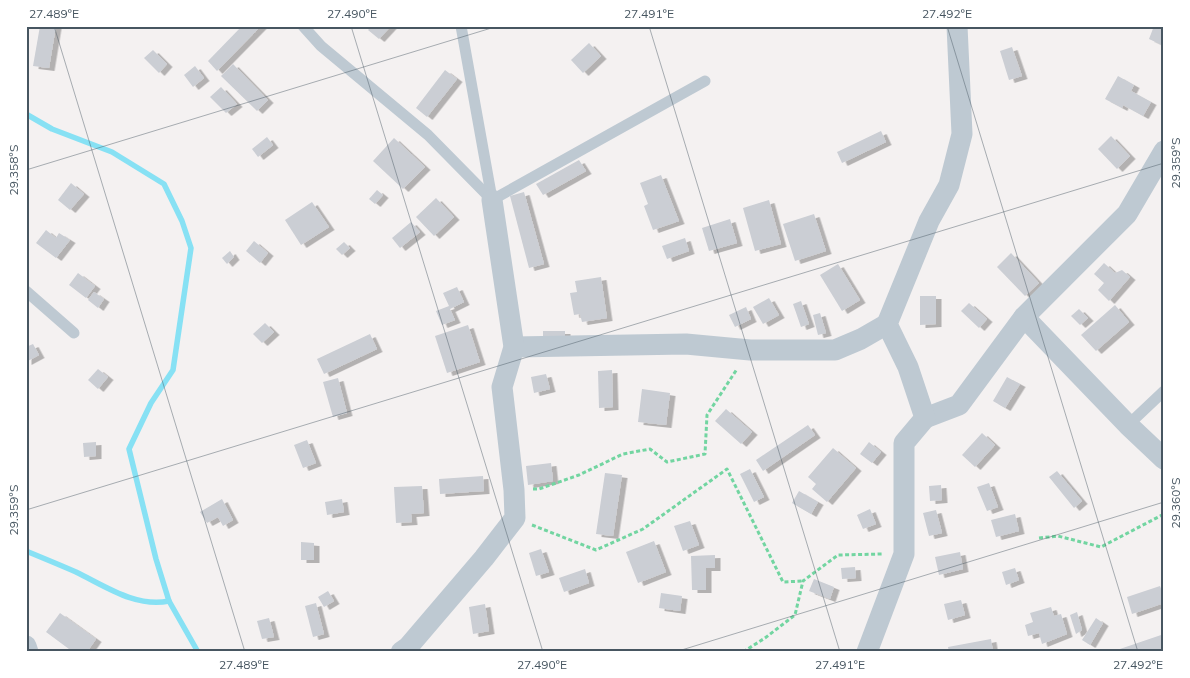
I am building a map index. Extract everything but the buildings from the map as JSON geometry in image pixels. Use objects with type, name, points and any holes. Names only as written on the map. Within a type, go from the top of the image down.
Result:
[{"type":"street","points":[[514,346],[686,344],[750,350],[835,350],[861,339],[887,324],[929,221],[949,185],[962,134],[956,26]]},
{"type":"street","points":[[867,652],[904,554],[904,443],[925,418],[959,405],[1024,317],[1127,214],[1164,151]]},
{"type":"street","points":[[401,652],[408,647],[484,558],[515,518],[514,490],[502,387],[514,346],[492,200]]},
{"type":"street","points":[[1024,317],[1128,425],[1164,459]]},
{"type":"street","points":[[887,324],[908,367],[925,418]]},
{"type":"street","points":[[26,646],[28,652]]},
{"type":"lane","points":[[303,26],[321,46],[428,135],[492,200]]},
{"type":"lane","points":[[461,26],[492,200]]},
{"type":"lane","points":[[492,200],[705,81]]},
{"type":"lane","points":[[26,291],[74,333]]},
{"type":"lane","points":[[1128,425],[1164,391]]},
{"type":"path","points":[[514,490],[539,489],[579,475],[623,454],[650,449],[667,462],[705,454],[707,415],[750,350]]},
{"type":"path","points":[[515,518],[596,550],[643,529],[727,469],[783,582],[803,581],[838,555],[904,554]]},
{"type":"path","points":[[1039,538],[1058,536],[1101,548],[1164,514]]},
{"type":"path","points":[[744,652],[795,614],[803,581]]},
{"type":"waterway","points":[[26,114],[52,129],[112,152],[164,184],[182,221],[191,248],[173,370],[151,403],[129,449],[156,559],[169,601],[198,652]]},
{"type":"waterway","points":[[26,551],[133,599],[157,602],[169,601]]}]
